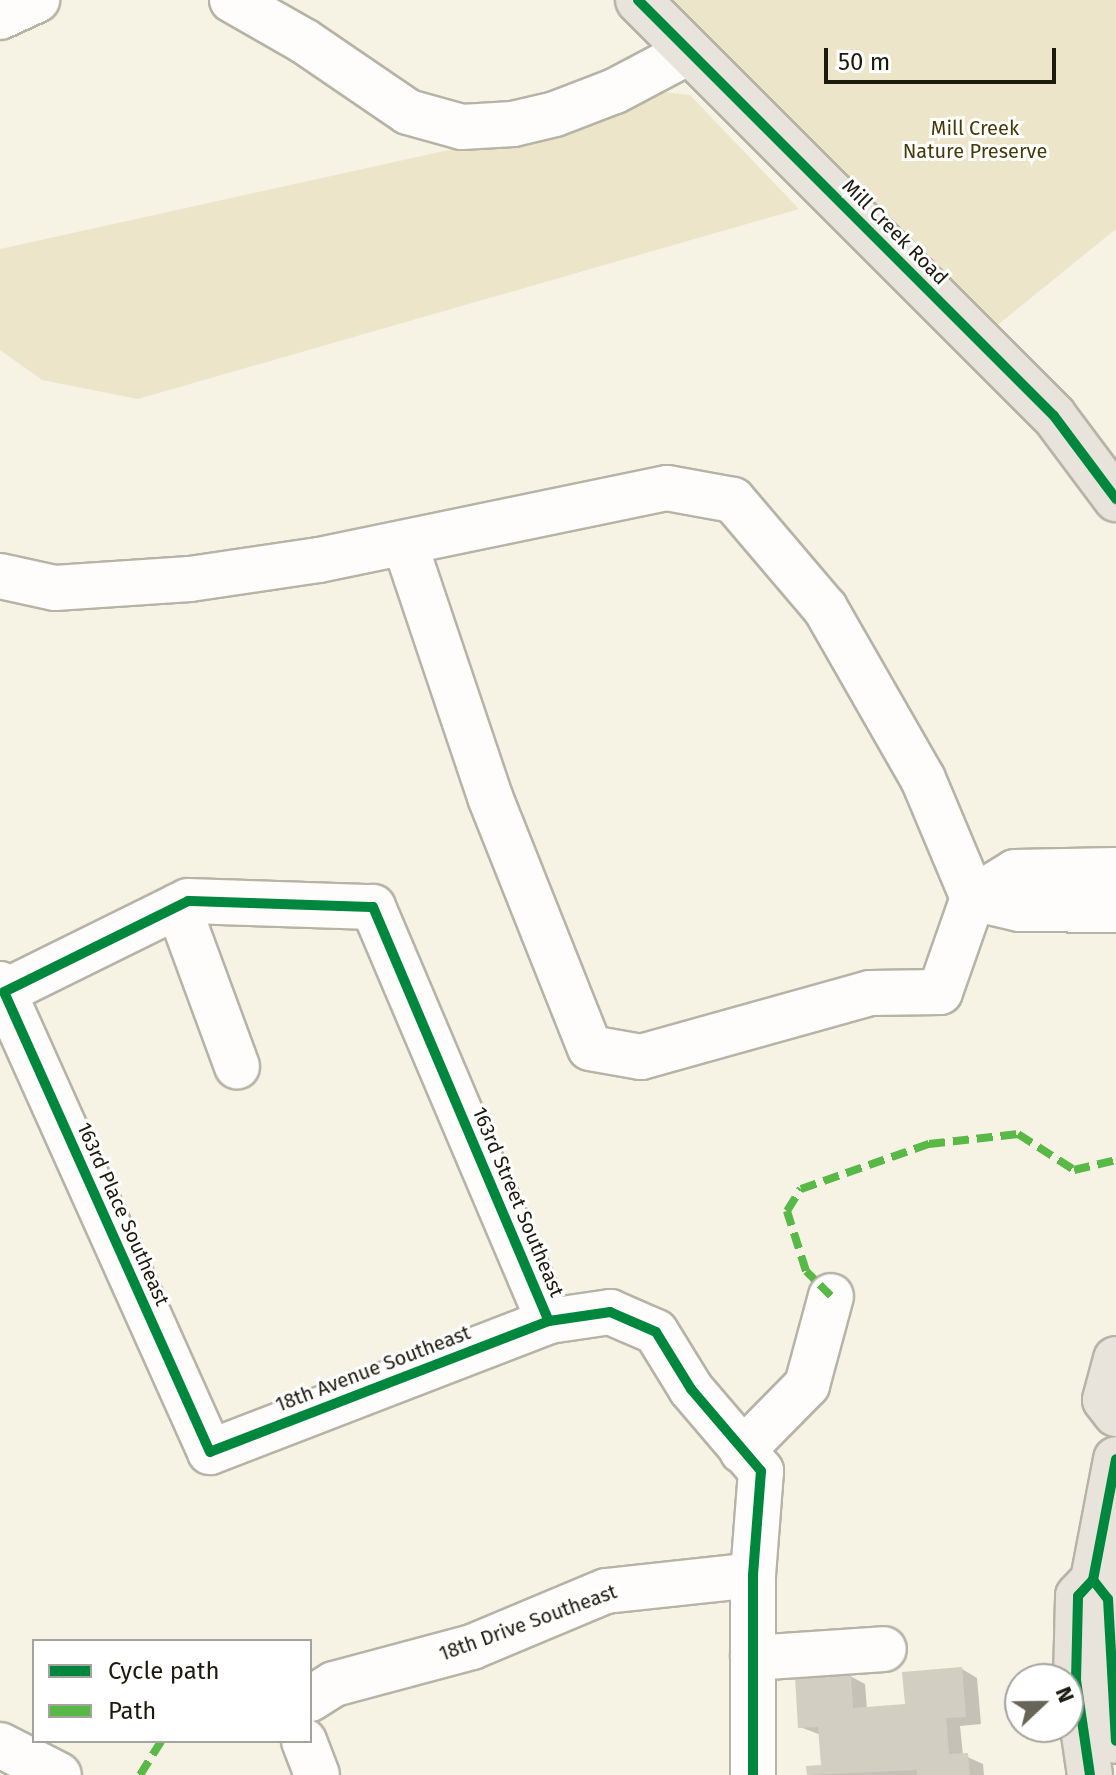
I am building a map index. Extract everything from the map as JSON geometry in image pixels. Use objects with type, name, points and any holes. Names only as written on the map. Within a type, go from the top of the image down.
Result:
[{"type":"main road","name":"Mill Creek Road","points":[[638,0],[1054,416],[1116,499]]},
{"type":"main road","points":[[1116,1359],[1105,1400],[1116,1414]]},
{"type":"main road","points":[[1090,1775],[1081,1725],[1076,1640],[1078,1596],[1093,1580],[1116,1459]]},
{"type":"main road","points":[[1093,1580],[1108,1599],[1116,1741]]},
{"type":"street","points":[[0,17],[37,0]]},
{"type":"street","points":[[232,0],[304,41],[408,112],[462,127],[513,124],[555,114],[615,91],[689,52]]},
{"type":"street","points":[[0,576],[55,588],[190,579],[405,544],[667,488],[733,500],[825,608],[923,779],[973,898]]},
{"type":"street","points":[[405,544],[490,797],[590,1048],[641,1057],[870,993],[940,992],[973,898],[1015,872],[1116,870]]},
{"type":"street","points":[[973,898],[1020,909],[1116,910]]},
{"type":"street","name":"163rd Street Southeast","points":[[178,906],[188,901],[373,907],[549,1321],[610,1312],[656,1332],[691,1389],[761,1471],[753,1575],[753,1775]]},
{"type":"street","points":[[2,988],[178,906],[237,1066]]},
{"type":"street","name":"163rd Place Southeast","points":[[2,988],[210,1452]]},
{"type":"street","points":[[742,1451],[807,1385],[831,1296]]},
{"type":"street","name":"18th Avenue Southeast","points":[[210,1452],[549,1321]]},
{"type":"street","name":"18th Drive Southeast","points":[[312,1698],[334,1684],[472,1647],[606,1591],[753,1575]]},
{"type":"street","points":[[753,1658],[884,1649]]},
{"type":"street","points":[[305,1743],[317,1775]]},
{"type":"street","points":[[0,1745],[59,1775]]},
{"type":"green space","name":"Mill Creek Nature Preserve","points":[[638,0],[1116,0],[1116,229],[979,340],[836,199],[735,61],[689,52]]},
{"type":"green space","points":[[656,91],[690,95],[799,209],[138,399],[42,380],[0,350],[0,249],[571,123]]},
{"type":"building","points":[[962,1667],[966,1717],[946,1718],[949,1754],[968,1753],[970,1775],[917,1775],[917,1770],[807,1775],[806,1766],[821,1765],[818,1727],[798,1728],[795,1677],[851,1674],[853,1708],[905,1704],[902,1672]]},
{"type":"marked path","points":[[831,1296],[806,1271],[787,1211],[801,1189],[929,1144],[1018,1134],[1074,1170],[1116,1160]]},
{"type":"marked path","points":[[140,1775],[160,1743]]},
{"type":"cycle path","points":[[638,0],[1054,416],[1116,499]]},
{"type":"cycle path","points":[[549,1321],[210,1452],[4,992],[188,901],[373,907],[549,1321],[610,1312],[656,1332],[691,1389],[761,1471],[753,1575],[753,1775]]},
{"type":"cycle path","points":[[1090,1775],[1076,1680],[1078,1596],[1093,1580],[1116,1459]]},
{"type":"cycle path","points":[[1093,1580],[1108,1599],[1116,1741]]}]
